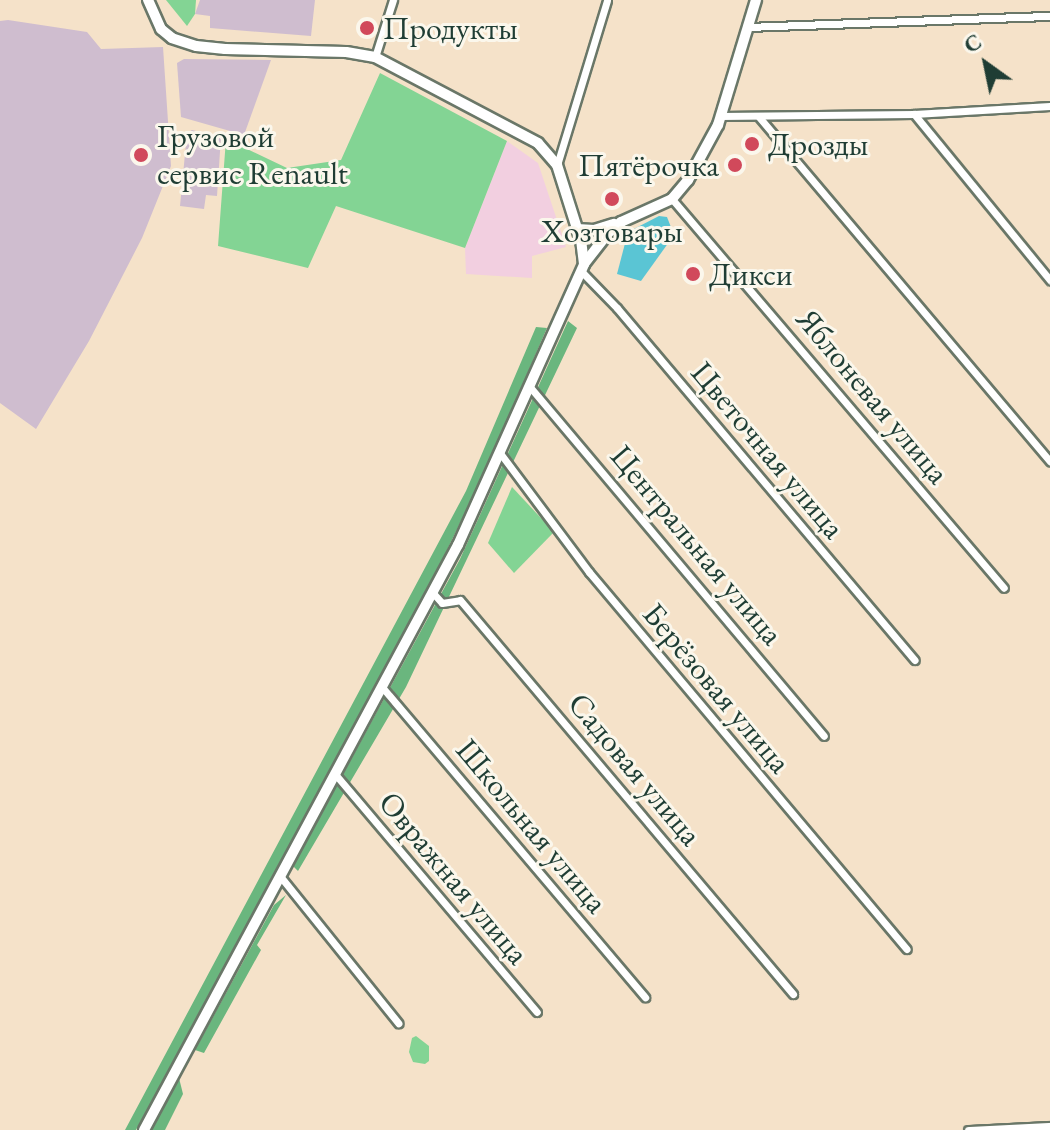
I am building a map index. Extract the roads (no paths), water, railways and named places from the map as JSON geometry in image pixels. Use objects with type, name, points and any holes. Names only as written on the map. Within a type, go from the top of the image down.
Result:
[{"type":"street","points":[[148,0],[166,34],[196,46],[346,52],[375,57],[538,143],[557,165],[577,229],[583,269]]},
{"type":"street","points":[[375,57],[393,0]]},
{"type":"street","points":[[557,165],[607,0]]},
{"type":"street","points":[[577,229],[594,230],[621,222],[672,199],[707,149],[756,0]]},
{"type":"street","points":[[747,27],[1050,16]]},
{"type":"street","points":[[720,116],[914,114],[1050,106]]},
{"type":"street","points":[[914,114],[1050,280]]},
{"type":"street","points":[[759,117],[1050,461]]},
{"type":"street","name":"Яблоневая улица","points":[[672,199],[1004,588]]},
{"type":"street","points":[[144,1130],[433,593],[583,269],[608,233],[621,222]]},
{"type":"street","name":"Цветочная улица","points":[[583,269],[914,660]]},
{"type":"street","name":"Центральная улица","points":[[530,387],[824,736]]},
{"type":"street","name":"Берёзовая улица","points":[[500,453],[589,572],[906,949]]},
{"type":"street","name":"Садовая улица","points":[[433,593],[442,603],[460,600],[793,994]]},
{"type":"street","name":"Школьная улица","points":[[382,687],[645,997]]},
{"type":"street","name":"Овражная улица","points":[[335,774],[537,1012]]},
{"type":"street","points":[[280,876],[398,1023]]},
{"type":"street","points":[[968,1130],[1050,1126]]},
{"type":"water","points":[[659,216],[667,217],[674,235],[641,281],[617,274],[628,232]]},
{"type":"place","name":"Продукты","points":[[367,28]]},
{"type":"place","name":"Дрозды","points":[[752,144]]},
{"type":"place","name":"Грузовой сервис Renault","points":[[141,155]]},
{"type":"place","name":"Пятёрочка","points":[[735,165]]},
{"type":"place","name":"Хозтовары","points":[[612,199]]},
{"type":"place","name":"Дикси","points":[[693,274]]}]
